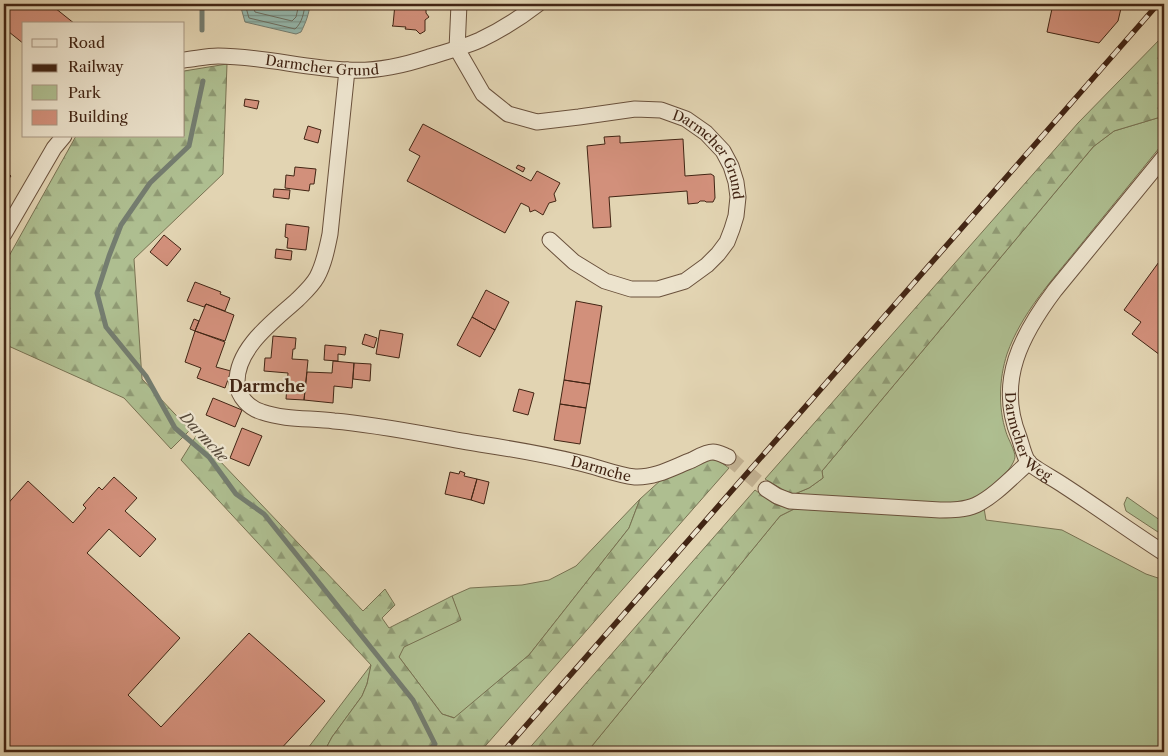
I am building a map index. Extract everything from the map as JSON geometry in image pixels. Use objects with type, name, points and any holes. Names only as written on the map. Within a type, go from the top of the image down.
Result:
[{"type":"street","points":[[458,49],[459,4]]},
{"type":"street","name":"Darmcher Grund","points":[[185,60],[217,56],[347,70],[376,70],[403,66],[458,49],[479,40],[502,28],[538,4]]},
{"type":"street","name":"Darmcher Grund","points":[[458,49],[483,94],[508,114],[537,122],[635,109],[661,110],[686,119],[706,133],[723,150],[731,166],[738,197],[736,216],[727,242],[707,265],[685,281],[658,289],[631,289],[605,281],[574,262],[550,240]]},
{"type":"street","name":"Darmche","points":[[347,70],[330,234],[326,256],[317,278],[308,289],[252,342],[244,355],[239,368],[237,382],[239,393],[248,405],[260,412],[279,417],[357,424],[541,454],[586,464],[626,476],[641,477],[660,474],[712,452],[728,457]]},
{"type":"street","points":[[4,234],[54,148],[62,138]]},
{"type":"street","name":"Darmcher Weg","points":[[1164,157],[1040,310],[1026,333],[1017,355],[1011,376],[1010,403],[1014,426],[1029,462],[1164,553]]},
{"type":"street","points":[[766,489],[790,501],[958,510],[975,506],[994,493],[1029,462]]},
{"type":"green space","points":[[1164,35],[1164,116],[1114,131],[1093,147],[822,471],[823,478],[809,488],[792,495],[765,479],[1078,123]]},
{"type":"green space","points":[[227,64],[223,174],[134,259],[142,379],[190,430],[171,449],[124,398],[4,344],[4,265],[75,138],[185,138],[185,71]]},
{"type":"green space","points":[[1164,116],[1164,142],[1048,285],[1029,311],[1013,339],[1004,364],[1000,393],[1003,422],[1015,457],[1010,468],[998,481],[979,497],[956,504],[792,495],[809,488],[823,478],[822,471],[1094,146],[1114,131]]},
{"type":"green space","points":[[196,436],[363,611],[385,589],[395,605],[382,618],[389,628],[452,596],[461,620],[404,647],[399,657],[442,714],[454,718],[529,655],[629,528],[640,499],[662,479],[709,459],[719,461],[729,468],[480,752],[324,752],[332,737],[362,696],[371,665],[181,460]]},
{"type":"green space","points":[[755,490],[776,505],[794,509],[780,516],[587,752],[526,752]]},
{"type":"green space","points":[[1127,497],[1164,523],[1164,536],[1126,511],[1124,504]]},
{"type":"green space","points":[[640,499],[629,528],[529,655],[455,718],[442,714],[399,657],[403,647],[460,620],[452,596],[470,588],[522,585],[549,580],[576,566]]},
{"type":"green space","points":[[984,508],[986,520],[1062,530],[1146,574],[1164,580],[1164,752],[587,752],[780,516],[794,509],[962,515]]},
{"type":"green space","points":[[371,665],[362,696],[332,737],[324,752],[305,752]]},
{"type":"water","points":[[240,4],[310,4],[303,28],[301,32],[296,34],[245,22]]},
{"type":"building","points":[[4,4],[50,4],[72,22],[22,22],[22,42],[4,28]]},
{"type":"building","points":[[395,4],[426,4],[426,13],[429,17],[425,20],[425,31],[420,34],[416,30],[405,29],[406,27],[392,26]]},
{"type":"building","points":[[1053,4],[1122,4],[1118,21],[1099,43],[1047,32]]},
{"type":"building","points":[[245,99],[259,101],[257,109],[244,106]]},
{"type":"building","points":[[423,124],[531,181],[537,171],[560,183],[554,194],[556,201],[549,203],[543,215],[535,210],[530,212],[529,207],[521,203],[505,233],[407,181],[420,156],[409,150]]},
{"type":"building","points":[[308,126],[321,130],[318,143],[304,139]]},
{"type":"building","points":[[620,136],[620,143],[683,139],[685,176],[711,174],[714,176],[715,198],[713,202],[700,201],[688,204],[687,191],[609,197],[611,227],[593,228],[587,146],[605,144],[604,137]]},
{"type":"building","points":[[518,165],[525,168],[523,172],[516,168]]},
{"type":"building","points":[[295,167],[316,169],[314,184],[310,184],[309,191],[285,188],[286,175],[294,176]]},
{"type":"building","points":[[7,172],[11,176],[7,181],[4,175]]},
{"type":"building","points":[[274,189],[290,190],[289,199],[273,197]]},
{"type":"building","points":[[286,224],[309,227],[306,250],[287,248],[288,238],[285,237]]},
{"type":"building","points":[[164,235],[181,249],[167,266],[150,252]]},
{"type":"building","points":[[276,249],[292,251],[291,260],[275,258]]},
{"type":"building","points":[[1164,255],[1164,358],[1132,334],[1141,322],[1124,310]]},
{"type":"building","points":[[195,282],[221,292],[220,294],[230,298],[225,311],[206,304],[204,307],[187,301]]},
{"type":"building","points":[[486,290],[509,302],[495,330],[472,317]]},
{"type":"building","points":[[576,301],[602,306],[590,384],[564,380]]},
{"type":"building","points":[[206,304],[234,315],[225,341],[195,331]]},
{"type":"building","points":[[472,317],[495,330],[480,357],[457,345]]},
{"type":"building","points":[[194,319],[199,321],[195,331],[190,329]]},
{"type":"building","points":[[380,330],[403,334],[399,358],[376,354]]},
{"type":"building","points":[[195,331],[225,342],[216,367],[231,371],[225,388],[197,378],[201,368],[185,362]]},
{"type":"building","points":[[365,334],[377,338],[374,348],[362,344]]},
{"type":"building","points":[[273,336],[296,338],[292,359],[308,360],[304,400],[286,399],[288,373],[264,371],[265,358],[271,358]]},
{"type":"building","points":[[325,345],[346,347],[345,355],[338,354],[338,361],[324,360]]},
{"type":"building","points":[[333,361],[354,363],[352,388],[334,386],[333,403],[304,400],[307,372],[332,373]]},
{"type":"building","points":[[354,363],[371,364],[370,381],[353,379]]},
{"type":"building","points":[[564,380],[590,384],[586,408],[560,404]]},
{"type":"building","points":[[519,389],[534,393],[528,415],[513,411]]},
{"type":"building","points":[[213,398],[242,410],[235,427],[206,415]]},
{"type":"building","points":[[560,404],[586,408],[580,444],[554,440]]},
{"type":"building","points":[[242,428],[262,436],[249,466],[230,458]]},
{"type":"building","points":[[460,471],[465,473],[464,476],[477,479],[471,500],[445,494],[450,472],[459,474]]},
{"type":"building","points":[[114,477],[137,498],[125,511],[156,539],[140,557],[109,529],[87,553],[180,638],[128,695],[161,727],[249,633],[325,701],[278,752],[4,752],[4,508],[28,481],[73,523],[86,508],[83,505],[99,487],[102,490]]},
{"type":"building","points":[[477,479],[489,482],[484,504],[471,500]]},
{"type":"waterway","name":"Darmche","points":[[202,4],[202,30]]},
{"type":"waterway","name":"Darmche","points":[[203,81],[189,146],[150,183],[121,225],[97,293],[106,327],[146,376],[175,428],[209,457],[236,494],[264,514],[413,700],[435,744],[427,752]]},
{"type":"tunnel","points":[[728,457],[766,489]]},
{"type":"railway","points":[[503,752],[1158,4]]},
{"type":"district","name":"Darmche","points":[[267,386]]}]
